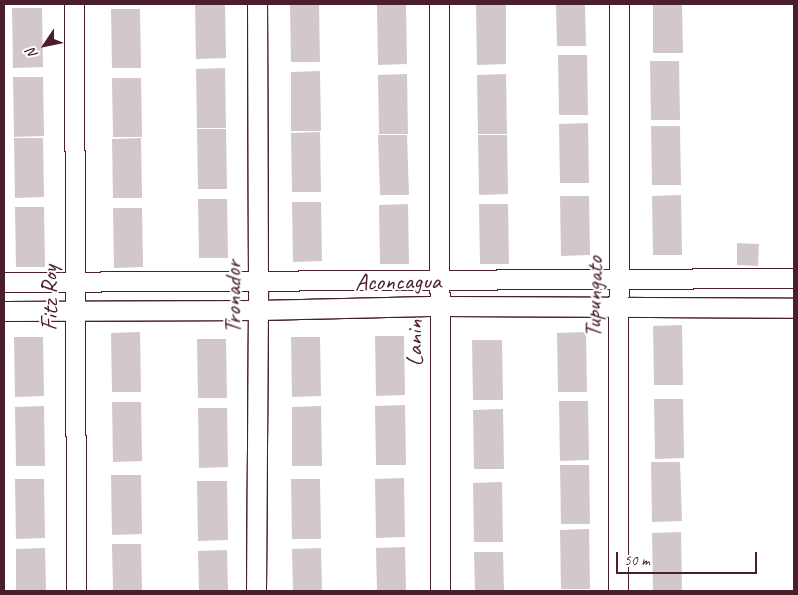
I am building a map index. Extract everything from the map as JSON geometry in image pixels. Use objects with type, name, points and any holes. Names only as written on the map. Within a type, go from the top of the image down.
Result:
[{"type":"street","name":"Fitz Roy","points":[[74,4],[76,591]]},
{"type":"street","name":"Tronador","points":[[256,591],[258,310],[257,4]]},
{"type":"street","name":"Lanin","points":[[439,4],[440,591]]},
{"type":"street","name":"Tupungato","points":[[618,591],[619,4]]},
{"type":"street","name":"Aconcagua","points":[[4,282],[258,282],[620,277],[794,278]]},
{"type":"street","name":"Aconcagua","points":[[4,311],[258,310],[440,306],[794,308]]},
{"type":"building","points":[[195,4],[225,4],[226,58],[196,59]]},
{"type":"building","points":[[290,4],[319,4],[320,62],[291,62]]},
{"type":"building","points":[[556,4],[585,4],[586,46],[557,46]]},
{"type":"building","points":[[653,4],[682,4],[683,53],[653,53]]},
{"type":"building","points":[[377,5],[406,5],[407,64],[378,65]]},
{"type":"building","points":[[476,5],[506,5],[506,64],[477,65]]},
{"type":"building","points":[[12,8],[42,8],[43,67],[13,68]]},
{"type":"building","points":[[111,9],[140,9],[141,68],[112,68]]},
{"type":"building","points":[[558,55],[587,55],[588,115],[559,115]]},
{"type":"building","points":[[650,61],[679,61],[680,120],[651,120]]},
{"type":"building","points":[[225,68],[226,128],[197,128],[196,69]]},
{"type":"building","points":[[320,71],[321,131],[291,131],[291,72]]},
{"type":"building","points":[[407,74],[408,134],[379,134],[378,75]]},
{"type":"building","points":[[506,74],[507,134],[478,134],[477,75]]},
{"type":"building","points":[[13,77],[43,77],[44,136],[14,137]]},
{"type":"building","points":[[112,78],[141,78],[142,137],[113,137]]},
{"type":"building","points":[[588,123],[589,183],[560,183],[559,124]]},
{"type":"building","points":[[651,126],[680,126],[681,185],[652,185]]},
{"type":"building","points":[[197,129],[226,129],[227,189],[198,189]]},
{"type":"building","points":[[320,132],[321,192],[292,192],[291,133]]},
{"type":"building","points":[[378,135],[407,135],[409,195],[380,195]]},
{"type":"building","points":[[478,135],[507,135],[508,194],[479,195]]},
{"type":"building","points":[[14,138],[43,138],[44,197],[15,198]]},
{"type":"building","points":[[141,138],[142,198],[113,198],[112,139]]},
{"type":"building","points":[[681,195],[682,255],[653,255],[652,196]]},
{"type":"building","points":[[560,196],[589,196],[590,255],[561,256]]},
{"type":"building","points":[[198,199],[227,199],[228,258],[199,258]]},
{"type":"building","points":[[292,202],[321,202],[322,261],[293,262]]},
{"type":"building","points":[[408,204],[409,264],[380,264],[379,205]]},
{"type":"building","points":[[479,204],[508,204],[509,264],[480,264]]},
{"type":"building","points":[[15,207],[44,207],[45,267],[16,267]]},
{"type":"building","points":[[113,208],[142,208],[143,267],[114,268]]},
{"type":"building","points":[[737,243],[759,244],[758,266],[737,265]]},
{"type":"building","points":[[682,325],[683,385],[654,385],[653,326]]},
{"type":"building","points":[[140,332],[141,392],[112,392],[111,333]]},
{"type":"building","points":[[586,332],[587,392],[558,392],[557,333]]},
{"type":"building","points":[[375,336],[404,336],[405,395],[376,396]]},
{"type":"building","points":[[14,337],[43,337],[44,396],[15,397]]},
{"type":"building","points":[[291,337],[320,337],[321,396],[292,397]]},
{"type":"building","points":[[197,339],[226,339],[227,398],[198,398]]},
{"type":"building","points":[[472,340],[502,340],[503,400],[473,400]]},
{"type":"building","points":[[654,399],[683,399],[684,458],[655,459]]},
{"type":"building","points":[[559,401],[588,401],[589,460],[560,461]]},
{"type":"building","points":[[112,402],[141,402],[142,461],[113,462]]},
{"type":"building","points":[[405,405],[406,465],[376,465],[375,406]]},
{"type":"building","points":[[44,406],[45,466],[16,466],[15,407]]},
{"type":"building","points":[[321,406],[322,466],[292,466],[292,407]]},
{"type":"building","points":[[198,408],[227,408],[228,467],[199,468]]},
{"type":"building","points":[[503,409],[504,469],[474,469],[473,410]]},
{"type":"building","points":[[651,462],[680,462],[682,521],[652,522]]},
{"type":"building","points":[[560,465],[589,465],[590,524],[561,524]]},
{"type":"building","points":[[111,475],[141,475],[142,534],[112,535]]},
{"type":"building","points":[[404,478],[405,537],[376,538],[375,479]]},
{"type":"building","points":[[15,479],[44,479],[45,538],[16,539]]},
{"type":"building","points":[[291,479],[320,479],[321,539],[292,539]]},
{"type":"building","points":[[197,481],[227,481],[228,540],[198,541]]},
{"type":"building","points":[[502,482],[503,542],[474,542],[473,483]]},
{"type":"building","points":[[589,529],[590,589],[561,589],[560,530]]},
{"type":"building","points":[[681,532],[682,591],[653,591],[652,533]]},
{"type":"building","points":[[112,544],[141,544],[142,591],[113,591]]},
{"type":"building","points":[[405,547],[406,591],[377,591],[376,548]]},
{"type":"building","points":[[45,548],[46,591],[16,591],[16,549]]},
{"type":"building","points":[[321,548],[322,591],[293,591],[292,549]]},
{"type":"building","points":[[227,550],[228,591],[199,591],[198,551]]},
{"type":"building","points":[[474,552],[503,552],[504,591],[475,591]]}]
